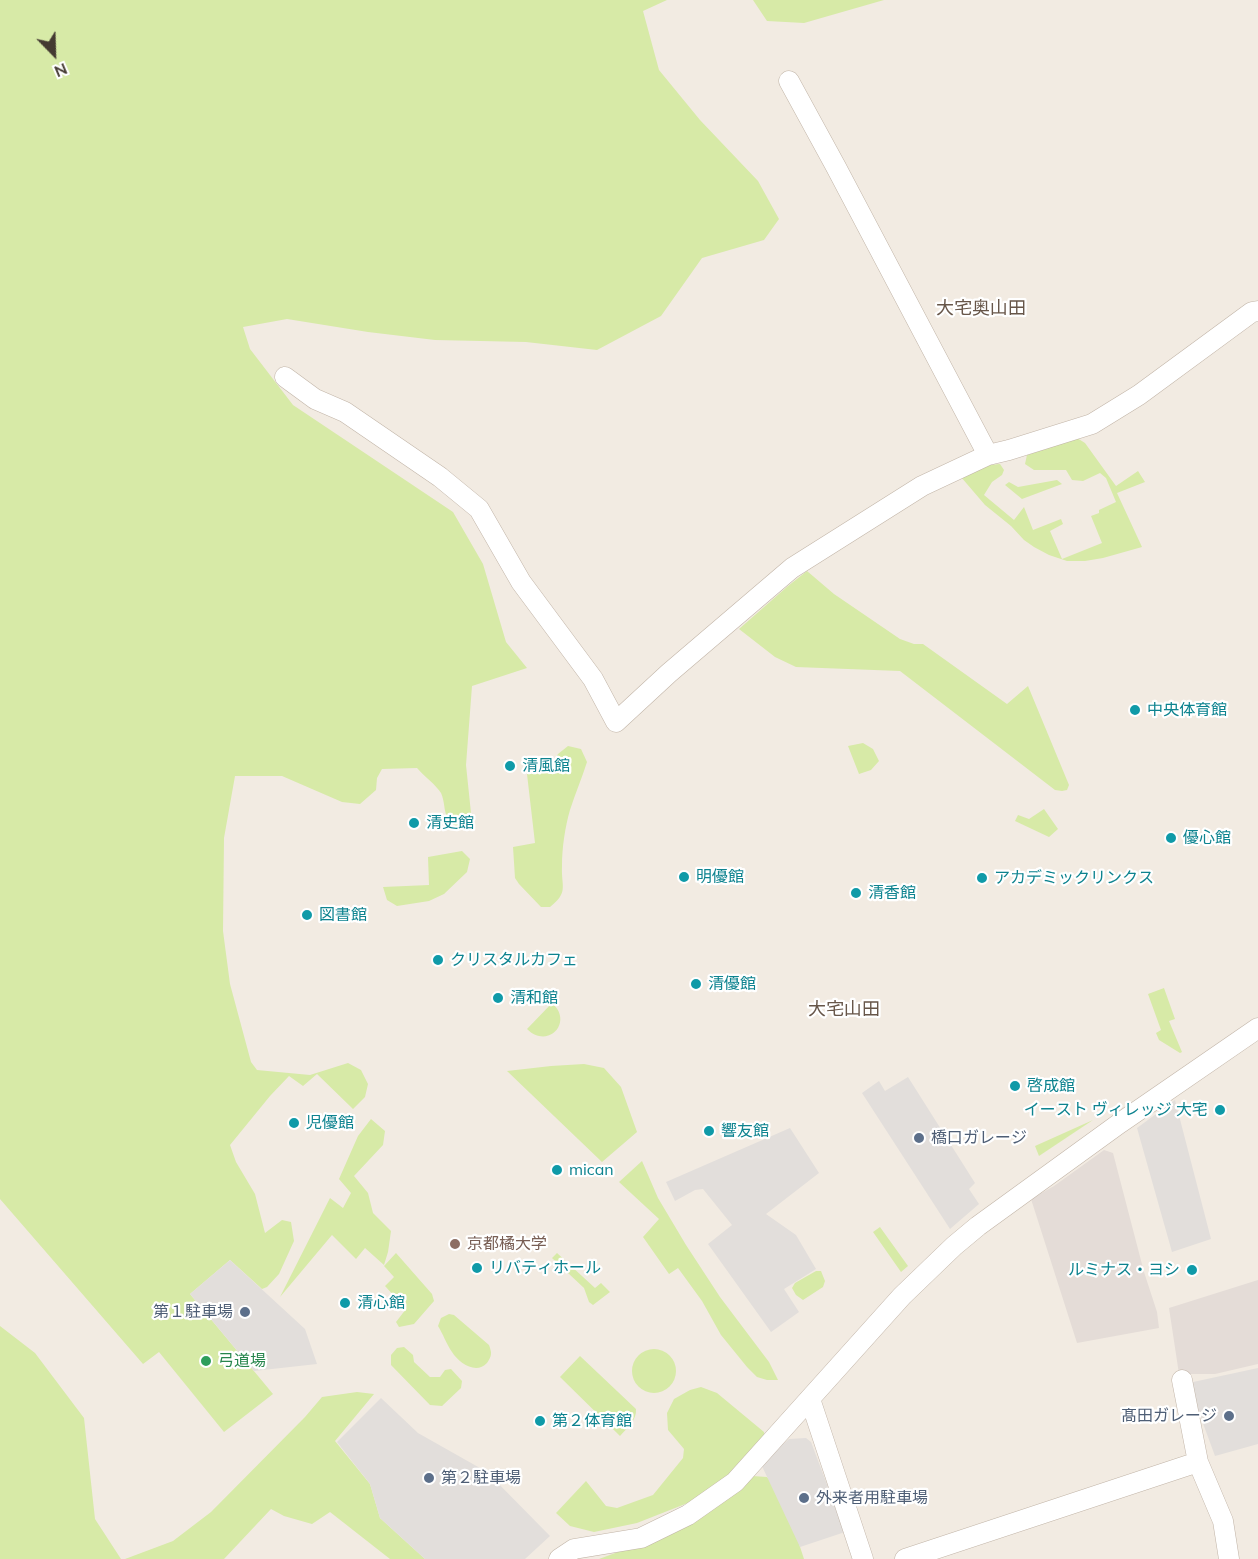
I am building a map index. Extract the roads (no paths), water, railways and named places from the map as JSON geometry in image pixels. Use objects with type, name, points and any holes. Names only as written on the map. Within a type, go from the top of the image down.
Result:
[{"type":"street","points":[[789,81],[988,455]]},
{"type":"street","points":[[285,377],[315,399],[345,412],[440,477],[479,509],[521,582],[593,679],[616,722],[669,673],[792,568],[922,486],[988,455],[1092,424],[1139,395],[1252,312],[1258,311]]},
{"type":"street","points":[[559,1559],[574,1549],[641,1538],[688,1515],[735,1482],[902,1296],[954,1246],[1120,1123],[1258,1028]]},
{"type":"street","points":[[1182,1380],[1198,1462],[1223,1521],[1229,1559]]},
{"type":"street","points":[[810,1399],[863,1559]]},
{"type":"street","points":[[905,1559],[1198,1462]]},
{"type":"place","name":"中央体育館","points":[[1135,710]]},
{"type":"place","name":"清風館","points":[[510,766]]},
{"type":"place","name":"清史館","points":[[414,823]]},
{"type":"place","name":"優心館","points":[[1171,838]]},
{"type":"place","name":"明優館","points":[[684,877]]},
{"type":"place","name":"アカデミックリンクス","points":[[982,878]]},
{"type":"place","name":"清香館","points":[[856,893]]},
{"type":"place","name":"図書館","points":[[307,915]]},
{"type":"place","name":"クリスタルカフェ","points":[[438,960]]},
{"type":"place","name":"清優館","points":[[696,984]]},
{"type":"place","name":"清和館","points":[[498,998]]},
{"type":"place","name":"啓成館","points":[[1015,1086]]},
{"type":"place","name":"イースト ヴィレッジ 大宅","points":[[1220,1110]]},
{"type":"place","name":"児優館","points":[[294,1123]]},
{"type":"place","name":"響友館","points":[[709,1131]]},
{"type":"place","name":"橋口ガレージ","points":[[919,1138]]},
{"type":"place","name":"mican","points":[[557,1170]]},
{"type":"place","name":"京都橘大学","points":[[455,1244]]},
{"type":"place","name":"リバティホール","points":[[477,1268]]},
{"type":"place","name":"ルミナス・ヨシ","points":[[1192,1270]]},
{"type":"place","name":"清心館","points":[[345,1303]]},
{"type":"place","name":"第１駐車場","points":[[245,1312]]},
{"type":"place","name":"弓道場","points":[[206,1361]]},
{"type":"place","name":"髙田ガレージ","points":[[1229,1416]]},
{"type":"place","name":"第２体育館","points":[[540,1421]]},
{"type":"place","name":"第２駐車場","points":[[429,1478]]},
{"type":"place","name":"外来者用駐車場","points":[[804,1498]]},
{"type":"district","name":"大宅奥山田","points":[[981,309]]},
{"type":"district","name":"大宅山田","points":[[844,1010]]}]
